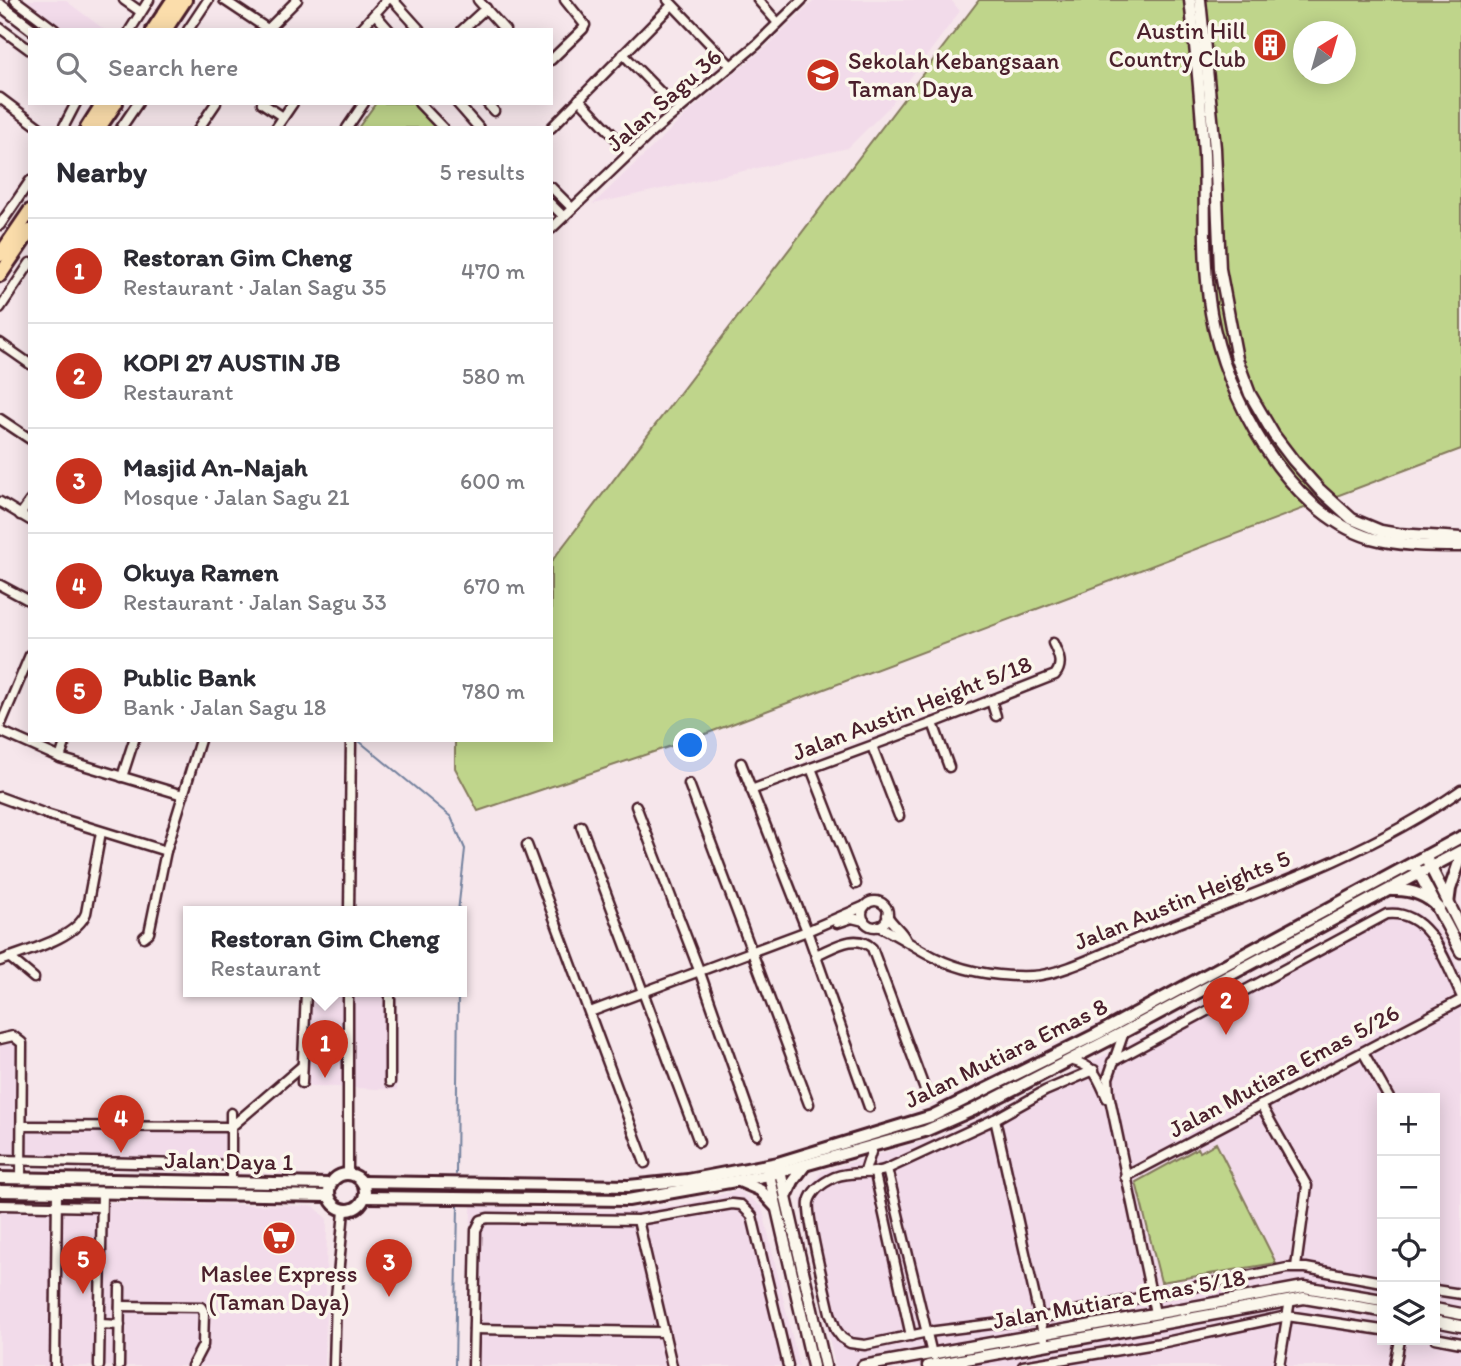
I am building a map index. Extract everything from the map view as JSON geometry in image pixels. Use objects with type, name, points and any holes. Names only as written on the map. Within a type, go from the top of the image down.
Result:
[{"type":"main road","points":[[154,28],[173,0]]},
{"type":"main road","points":[[166,28],[185,0]]},
{"type":"main road","points":[[88,126],[102,105]]},
{"type":"main road","points":[[100,126],[115,105]]},
{"type":"main road","points":[[0,255],[28,214]]},
{"type":"main road","points":[[0,275],[28,234]]},
{"type":"main road","name":"Jalan Mutiara Emas 8","points":[[365,1198],[628,1200],[739,1181],[933,1116],[1097,1034],[1461,837]]},
{"type":"main road","name":"Jalan Mutiara Emas 8","points":[[362,1182],[629,1186],[806,1165],[925,1131],[973,1110],[1124,1032],[1461,851]]},
{"type":"main road","points":[[1392,890],[1422,894],[1443,906],[1461,858]]},
{"type":"main road","points":[[786,1196],[793,1181],[806,1165]]},
{"type":"main road","points":[[348,1174],[362,1182],[365,1198],[359,1207],[344,1211],[334,1206],[329,1196],[330,1184],[338,1176],[348,1174]]},
{"type":"main road","name":"Jalan Daya 1","points":[[0,1178],[330,1184]]},
{"type":"main road","points":[[739,1181],[760,1190],[776,1207]]},
{"type":"main road","name":"Jalan Daya 1","points":[[0,1191],[329,1196]]},
{"type":"street","points":[[15,0],[52,28]]},
{"type":"street","points":[[124,0],[141,12]]},
{"type":"street","points":[[131,28],[149,0]]},
{"type":"street","points":[[189,28],[208,0]]},
{"type":"street","points":[[223,0],[266,28]]},
{"type":"street","points":[[271,28],[297,0]]},
{"type":"street","points":[[362,28],[387,0]]},
{"type":"street","points":[[393,0],[418,28]]},
{"type":"street","points":[[478,0],[503,28]]},
{"type":"street","points":[[553,58],[585,24],[565,0]]},
{"type":"street","points":[[758,0],[778,23]]},
{"type":"street","name":"Jalan Sagu 36","points":[[553,227],[677,110],[731,66],[802,0]]},
{"type":"street","points":[[1190,0],[1204,157],[1204,224],[1211,313],[1220,353],[1234,393],[1275,460],[1299,490],[1327,515],[1369,537],[1393,543],[1428,547],[1461,546]]},
{"type":"street","points":[[1200,0],[1215,148],[1220,269],[1237,359],[1250,394],[1274,435],[1293,460],[1319,489],[1352,519],[1381,531],[1398,534],[1461,538]]},
{"type":"street","points":[[553,126],[670,2],[731,66]]},
{"type":"street","points":[[0,5],[30,28]]},
{"type":"street","points":[[464,28],[485,8]]},
{"type":"street","points":[[374,14],[387,28]]},
{"type":"street","points":[[0,28],[28,49]]},
{"type":"street","points":[[623,54],[665,97]]},
{"type":"street","points":[[579,99],[630,153]]},
{"type":"street","points":[[2,103],[37,126]]},
{"type":"street","points":[[64,126],[75,105]]},
{"type":"street","points":[[122,126],[137,105]]},
{"type":"street","points":[[200,126],[215,105]]},
{"type":"street","points":[[265,105],[283,117]]},
{"type":"street","points":[[277,126],[292,105]]},
{"type":"street","points":[[348,126],[363,105]]},
{"type":"street","points":[[421,105],[441,126]]},
{"type":"street","points":[[459,105],[477,126]]},
{"type":"street","points":[[489,105],[494,111]]},
{"type":"street","points":[[0,225],[28,184]]},
{"type":"street","points":[[553,189],[572,208]]},
{"type":"street","points":[[553,206],[563,216]]},
{"type":"street","points":[[0,308],[28,266]]},
{"type":"street","points":[[0,343],[28,363]]},
{"type":"street","points":[[0,419],[28,438]]},
{"type":"street","points":[[0,502],[28,519]]},
{"type":"street","points":[[20,515],[28,504]]},
{"type":"street","points":[[0,585],[28,600]]},
{"type":"street","name":"Jalan Austin Height 5/18","points":[[751,790],[1055,675],[1060,669],[1060,660],[1053,643]]},
{"type":"street","points":[[28,660],[0,729],[60,758],[183,794]]},
{"type":"street","points":[[991,700],[996,716]]},
{"type":"street","points":[[933,723],[949,767]]},
{"type":"street","points":[[60,758],[65,742]]},
{"type":"street","points":[[122,777],[133,742]]},
{"type":"street","points":[[144,937],[149,933],[166,851],[199,742]]},
{"type":"street","points":[[349,906],[351,742]]},
{"type":"street","points":[[872,746],[899,816]]},
{"type":"street","points":[[741,763],[811,930],[816,955],[869,1107]]},
{"type":"street","points":[[811,768],[856,884]]},
{"type":"street","points":[[689,784],[809,1104]]},
{"type":"street","name":"Jalan Austin Heights 5","points":[[878,926],[933,956],[969,969],[1003,975],[1048,974],[1348,853],[1395,832],[1461,790]]},
{"type":"street","points":[[0,797],[166,851]]},
{"type":"street","points":[[636,806],[699,971],[757,1135]]},
{"type":"street","points":[[581,825],[699,1142]]},
{"type":"street","points":[[0,961],[68,933],[80,924],[86,913],[101,832]]},
{"type":"street","points":[[527,845],[645,1163]]},
{"type":"street","points":[[1425,856],[1461,952]]},
{"type":"street","points":[[1413,862],[1419,875],[1461,928]]},
{"type":"street","points":[[811,930],[871,902],[879,902],[906,940]]},
{"type":"street","points":[[864,921],[862,914],[865,906]]},
{"type":"street","points":[[1112,1062],[1392,913],[1416,920],[1427,929],[1461,997]]},
{"type":"street","points":[[590,1012],[811,930],[852,918],[864,921],[870,926],[878,926],[885,922],[887,915]]},
{"type":"street","points":[[816,955],[855,940],[867,943],[872,948],[925,1090]]},
{"type":"street","points":[[9,957],[34,978]]},
{"type":"street","points":[[302,1083],[306,997]]},
{"type":"street","points":[[348,997],[348,1174]]},
{"type":"street","points":[[390,997],[390,1082]]},
{"type":"street","name":"Jalan Mutiara Emas 5/26","points":[[1125,1177],[1363,1052],[1461,997]]},
{"type":"street","points":[[1124,1032],[1108,1078],[1111,1107],[1155,1313]]},
{"type":"street","points":[[0,1039],[10,1035],[22,1042],[22,1178]]},
{"type":"street","points":[[1363,1052],[1386,1093]]},
{"type":"street","points":[[1069,1060],[1083,1063],[1094,1070],[1111,1107]]},
{"type":"street","points":[[22,1126],[231,1126],[302,1066]]},
{"type":"street","points":[[1094,1070],[1045,1091],[995,1119],[887,1169],[875,1174],[865,1171],[840,1175],[816,1190],[808,1207],[830,1313],[836,1330],[846,1341],[860,1346],[928,1332],[1040,1318],[1296,1267],[1377,1281]]},
{"type":"street","points":[[1262,1105],[1307,1186],[1296,1267]]},
{"type":"street","points":[[231,1113],[231,1182]]},
{"type":"street","points":[[995,1119],[1046,1345]]},
{"type":"street","points":[[865,1171],[873,1146]]},
{"type":"street","points":[[0,1160],[231,1165]]},
{"type":"street","points":[[774,1169],[786,1196],[825,1366]]},
{"type":"street","points":[[774,1169],[776,1207],[813,1366]]},
{"type":"street","points":[[887,1169],[932,1354],[957,1364]]},
{"type":"street","points":[[875,1174],[911,1336]]},
{"type":"street","points":[[55,1366],[57,1192]]},
{"type":"street","points":[[99,1366],[102,1192]]},
{"type":"street","points":[[473,1366],[476,1230],[481,1220],[638,1220],[732,1204],[741,1205],[752,1216],[788,1366]]},
{"type":"street","points":[[0,1205],[102,1207]]},
{"type":"street","points":[[334,1366],[336,1297],[344,1211]]},
{"type":"street","points":[[638,1220],[672,1366]]},
{"type":"street","name":"Jalan Mutiara Emas 5/18","points":[[863,1366],[1304,1287],[1377,1299]]},
{"type":"street","points":[[119,1366],[120,1289]]},
{"type":"street","points":[[1440,1291],[1461,1294]]},
{"type":"street","name":"Jalan Mutiara Emas 5/18","points":[[928,1366],[957,1364],[1290,1300],[1309,1298],[1377,1310]]},
{"type":"street","points":[[1279,1366],[1290,1300]]},
{"type":"street","points":[[120,1306],[201,1307],[204,1312],[203,1345],[192,1366]]},
{"type":"street","points":[[1440,1310],[1461,1314]]},
{"type":"street","points":[[1023,1366],[1161,1343],[1287,1316],[1377,1329]]},
{"type":"street","points":[[1440,1322],[1461,1326]]},
{"type":"street","points":[[100,1324],[120,1325]]},
{"type":"street","points":[[474,1329],[664,1332]]},
{"type":"street","points":[[1440,1339],[1461,1343]]},
{"type":"street","points":[[1395,1366],[1399,1345]]},
{"type":"shaded area","points":[[19,0],[65,0],[102,28],[56,28]]},
{"type":"shaded area","name":"Sekolah Kebangsaan Taman Daya","points":[[815,0],[951,0],[960,11],[888,108],[848,148],[593,204],[690,111],[773,41]]},
{"type":"shaded area","points":[[1393,905],[1418,913],[1440,932],[1461,973],[1461,1366],[835,1366],[800,1200],[822,1171],[943,1135],[1134,1041]]},
{"type":"shaded area","points":[[301,997],[397,997],[397,1090],[296,1085]]},
{"type":"shaded area","points":[[10,1032],[24,1041],[25,1123],[233,1124],[234,1168],[0,1163],[0,1036]]},
{"type":"shaded area","points":[[739,1190],[762,1207],[799,1366],[468,1366],[471,1206],[623,1212],[685,1204]]},
{"type":"shaded area","points":[[0,1200],[314,1206],[327,1219],[325,1366],[0,1366]]},
{"type":"green space","points":[[979,0],[1461,0],[1461,449],[692,739],[478,811],[455,768],[455,742],[553,742],[553,559]]},
{"type":"green space","points":[[375,105],[416,105],[435,126],[359,126]]},
{"type":"green space","points":[[1216,1143],[1276,1263],[1161,1282],[1136,1182],[1198,1148],[1200,1152]]},
{"type":"waterway","points":[[360,742],[451,817],[465,849],[459,906]]},
{"type":"waterway","points":[[456,1174],[458,997]]},
{"type":"waterway","points":[[455,1366],[458,1206]]},
{"type":"place","name":"Austin Hill Country Club","points":[[1270,45]]},
{"type":"place","name":"Sekolah Kebangsaan Taman Daya","points":[[823,75]]},
{"type":"place","name":"KOPI 27 AUSTIN JB","points":[[1226,1035]]},
{"type":"place","name":"Restoran Gim Cheng","points":[[325,1078]]},
{"type":"place","name":"Okuya Ramen","points":[[121,1153]]},
{"type":"place","name":"Maslee Express (Taman Daya)","points":[[279,1238]]},
{"type":"place","name":"Public Bank","points":[[83,1294]]},
{"type":"place","name":"Masjid An-Najah","points":[[389,1297]]}]
